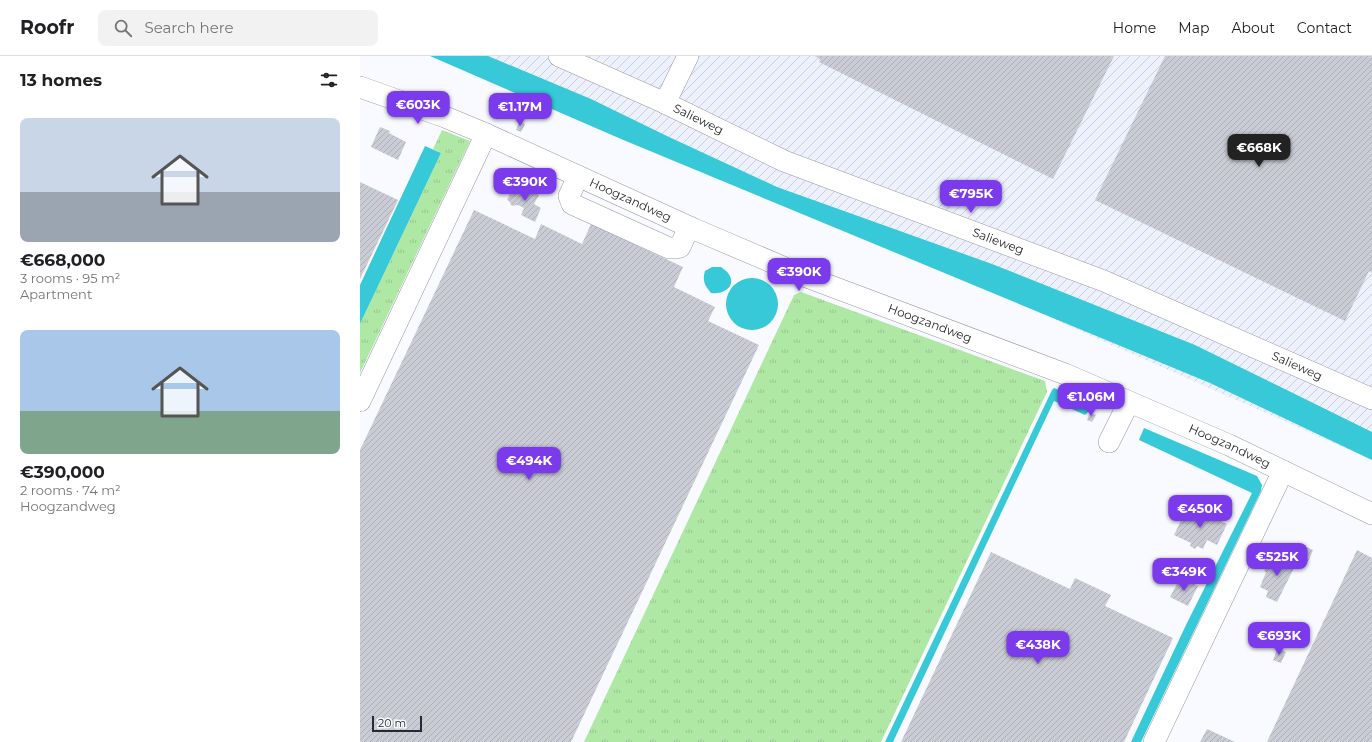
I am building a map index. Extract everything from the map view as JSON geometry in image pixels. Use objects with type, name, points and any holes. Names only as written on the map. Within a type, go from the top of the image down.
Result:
[{"type":"street","name":"Salieweg","points":[[559,56],[665,103],[784,161],[1104,281],[1372,399]]},
{"type":"street","points":[[665,103],[688,56]]},
{"type":"street","name":"Hoogzandweg","points":[[360,87],[445,117],[486,134],[689,226],[804,276],[1066,374],[1229,445],[1372,514]]},
{"type":"street","points":[[360,401],[486,134]]},
{"type":"street","points":[[578,176],[569,196],[572,204],[669,248],[680,247],[689,226]]},
{"type":"street","points":[[1110,442],[1129,402]]},
{"type":"street","points":[[1154,742],[1283,471]]},
{"type":"shaded area","points":[[459,56],[1372,56],[1372,460]]},
{"type":"green space","points":[[442,130],[470,141],[360,373],[360,324],[441,153],[433,149]]},
{"type":"green space","points":[[801,292],[1045,381],[1047,392],[881,742],[584,742],[794,295]]},
{"type":"water","points":[[430,56],[488,56],[591,99],[777,187],[992,264],[1195,345],[1372,432],[1372,460],[1210,383],[621,139]]},
{"type":"water","points":[[425,146],[441,153],[360,324],[360,285]]},
{"type":"water","points":[[712,267],[721,267],[731,278],[728,289],[720,293],[711,293],[704,281],[705,271]]},
{"type":"water","points":[[752,278],[762,280],[770,286],[776,294],[778,304],[776,314],[770,322],[762,328],[752,330],[742,328],[734,322],[728,314],[726,304],[728,294],[734,286],[742,280]]},
{"type":"water","points":[[1054,388],[1091,402],[1094,406],[1085,415],[1054,401],[893,742],[885,742],[1052,390]]},
{"type":"water","points":[[1144,428],[1257,476],[1262,485],[1261,491],[1141,742],[1131,742],[1186,625],[1252,493],[1139,440]]},
{"type":"building","points":[[815,56],[1114,56],[1053,179],[819,62],[820,59]]},
{"type":"building","points":[[1165,56],[1372,56],[1372,273],[1369,271],[1345,321],[1095,200]]},
{"type":"building","points":[[520,121],[525,124],[521,132],[516,130]]},
{"type":"building","points":[[380,127],[390,131],[389,133],[406,142],[398,160],[371,147]]},
{"type":"building","points":[[360,182],[398,200],[360,279]]},
{"type":"building","points":[[515,183],[539,195],[534,204],[541,208],[535,222],[521,215],[524,208],[518,205],[512,206],[507,200]]},
{"type":"building","points":[[474,210],[535,239],[541,224],[582,244],[591,224],[683,267],[674,287],[715,307],[708,321],[759,345],[571,742],[360,742],[360,450]]},
{"type":"building","points":[[1090,413],[1096,415],[1092,422],[1087,420]]},
{"type":"building","points":[[1197,510],[1227,524],[1217,545],[1207,540],[1203,549],[1197,546],[1195,549],[1190,546],[1191,543],[1174,535],[1185,512],[1194,516]]},
{"type":"building","points":[[1304,546],[1313,550],[1307,564],[1298,560]]},
{"type":"building","points":[[1357,550],[1372,558],[1372,742],[1267,742]]},
{"type":"building","points":[[991,552],[1070,589],[1075,578],[1111,595],[1105,606],[1173,638],[1124,742],[901,742]]},
{"type":"building","points":[[1275,554],[1296,564],[1277,602],[1266,597],[1268,591],[1260,587],[1266,572],[1264,571],[1269,561],[1271,562]]},
{"type":"building","points":[[1180,578],[1192,584],[1193,581],[1197,582],[1195,585],[1198,586],[1188,606],[1170,597]]},
{"type":"building","points":[[1278,648],[1286,652],[1281,663],[1273,660]]},
{"type":"building","points":[[1207,729],[1235,742],[1200,742]]}]
